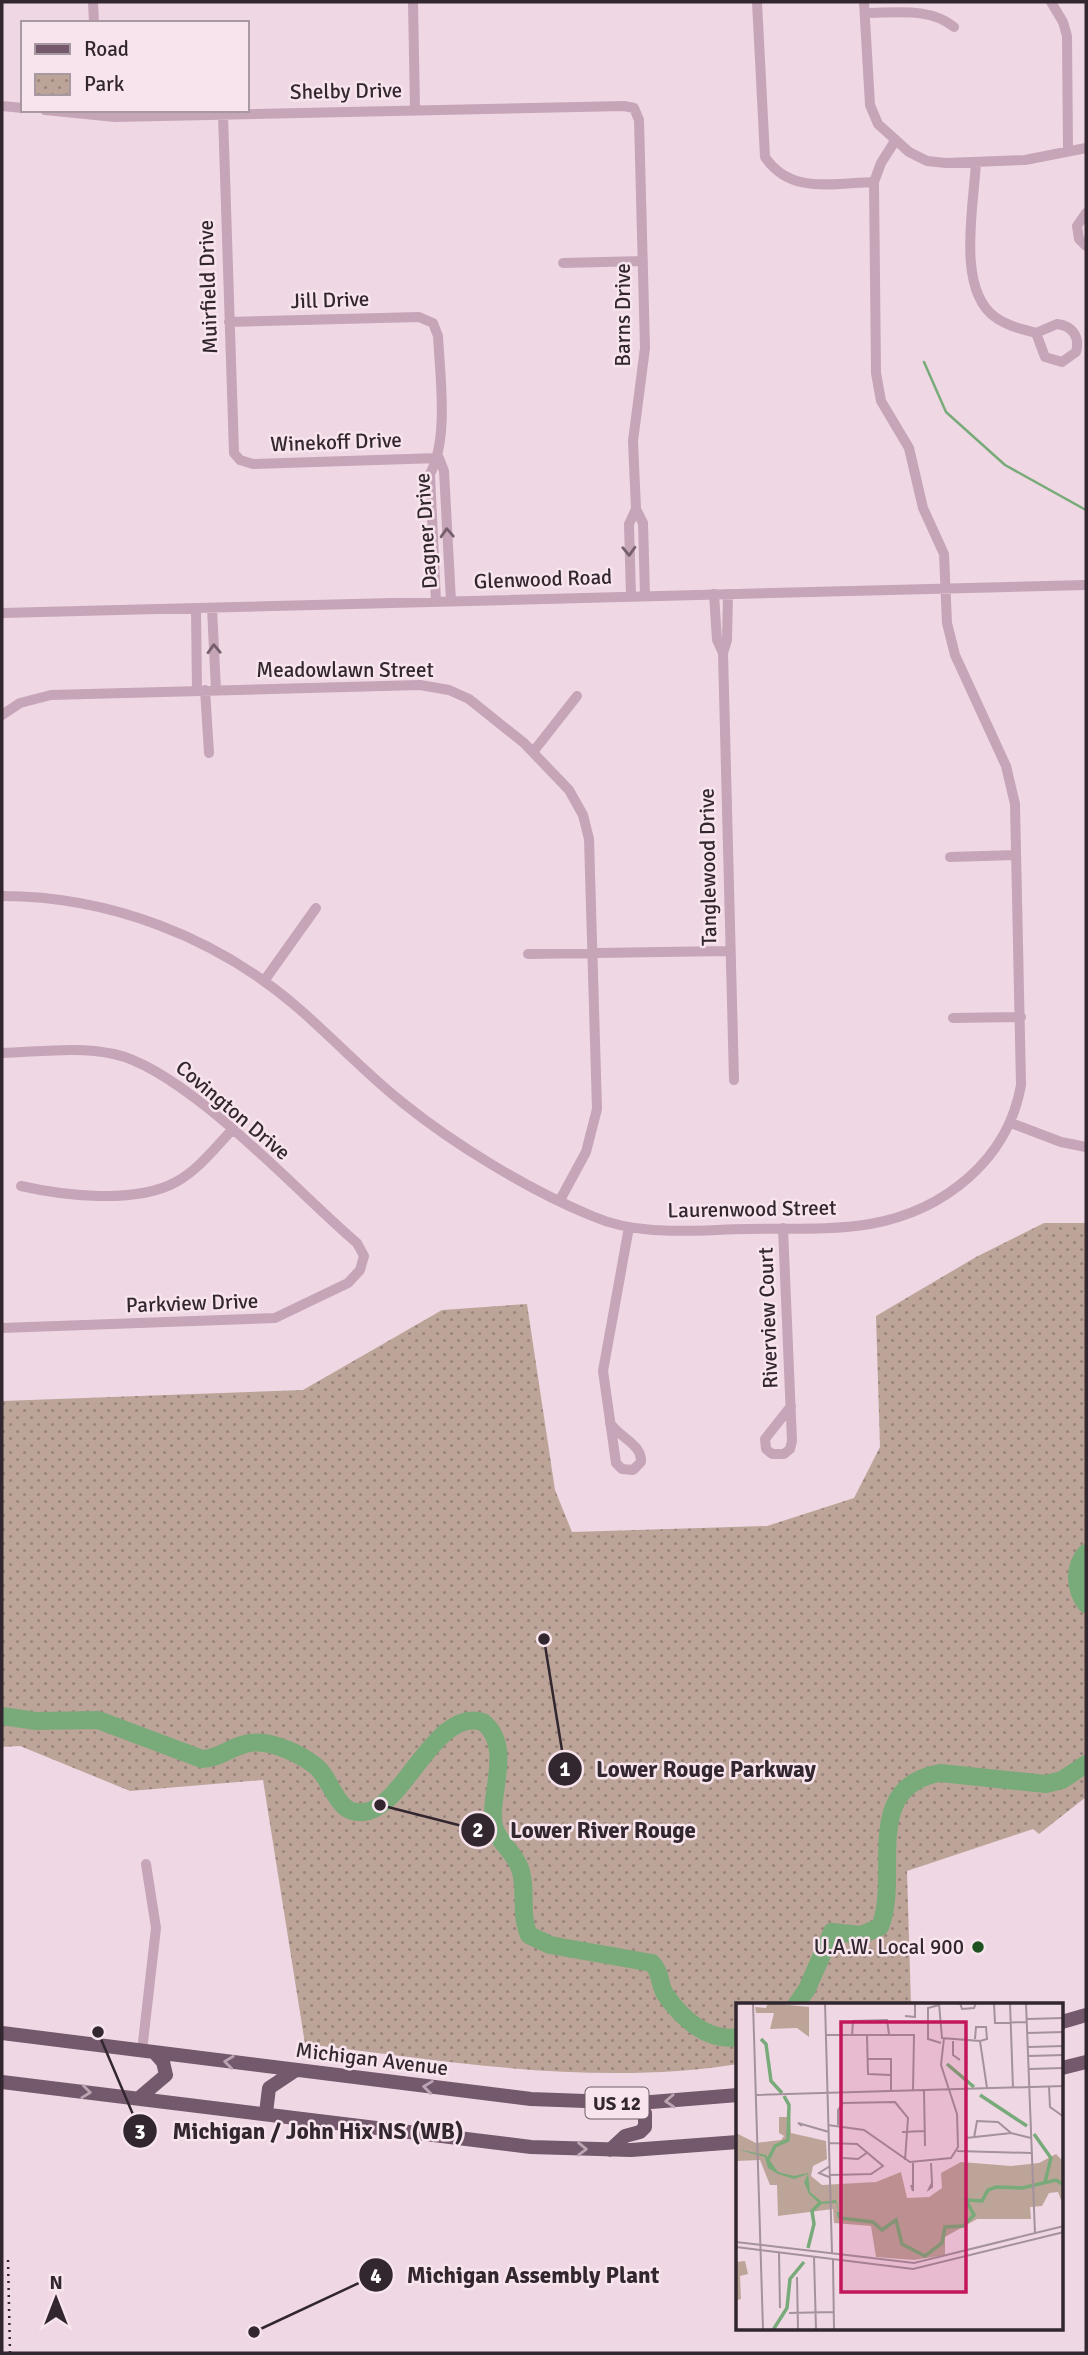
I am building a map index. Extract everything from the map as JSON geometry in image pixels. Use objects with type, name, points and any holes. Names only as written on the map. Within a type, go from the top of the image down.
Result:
[{"type":"main road","points":[[1064,2023],[1086,2015]]},
{"type":"main road","name":"Michigan Avenue","points":[[2,2033],[531,2099],[639,2103],[736,2095]]},
{"type":"main road","points":[[139,2098],[166,2075],[163,2062],[148,2052]]},
{"type":"main road","points":[[1064,2067],[1086,2062]]},
{"type":"main road","points":[[267,2113],[269,2088],[296,2070]]},
{"type":"main road","name":"US 12","points":[[2,2082],[531,2147],[610,2150],[736,2142]]},
{"type":"main road","points":[[610,2150],[625,2136],[640,2132],[645,2127],[645,2113],[639,2103]]},
{"type":"street","points":[[93,2],[94,21]]},
{"type":"street","points":[[412,2],[415,109]]},
{"type":"street","points":[[757,2],[765,157],[774,170],[801,184],[874,182],[881,163],[895,141]]},
{"type":"street","points":[[1051,2],[1067,36],[1068,150]]},
{"type":"street","points":[[954,27],[944,19],[924,13],[865,8],[870,105],[878,124],[895,141],[927,161],[1025,160],[1086,148]]},
{"type":"street","points":[[2,106],[21,108]]},
{"type":"street","name":"Shelby Drive","points":[[97,113],[223,114],[624,106],[634,108],[639,120]]},
{"type":"street","name":"Muirfield Drive","points":[[223,114],[231,439],[236,457]]},
{"type":"street","name":"Barns Drive","points":[[639,120],[645,348],[634,428],[636,509],[643,523],[645,595]]},
{"type":"street","points":[[976,162],[971,247],[974,289],[995,318],[1036,332]]},
{"type":"street","name":"Laurenwood Street","points":[[2,896],[61,900],[128,914],[197,942],[264,981],[422,1118],[480,1156],[559,1200],[594,1217],[629,1227],[660,1231],[869,1224],[923,1206],[960,1186],[975,1174],[997,1149],[1011,1123],[1021,1084],[1016,855],[1011,778],[955,654],[947,623],[944,554],[923,508],[912,456],[881,401],[876,373],[874,182]]},
{"type":"street","points":[[1086,213],[1077,226],[1079,239],[1086,246]]},
{"type":"street","points":[[563,263],[643,261]]},
{"type":"street","name":"Jill Drive","points":[[229,322],[419,317],[431,321]]},
{"type":"street","name":"Dagner Drive","points":[[431,321],[438,342],[439,458],[444,471],[451,601]]},
{"type":"street","name":"Winekoff Drive","points":[[236,457],[254,464],[439,458]]},
{"type":"street","name":"Dagner Drive","points":[[436,602],[430,474],[439,458]]},
{"type":"street","name":"Barns Drive","points":[[631,596],[629,524],[636,509]]},
{"type":"street","name":"Glenwood Road","points":[[2,613],[1086,585]]},
{"type":"street","name":"Tanglewood Drive","points":[[714,594],[717,640],[723,653]]},
{"type":"street","name":"Tanglewood Drive","points":[[728,594],[727,640],[723,653],[734,1080]]},
{"type":"street","points":[[206,690],[212,608]]},
{"type":"street","points":[[196,609],[206,690],[209,753]]},
{"type":"street","name":"Meadowlawn Street","points":[[4,711],[35,697],[51,695],[435,687],[460,694],[478,704],[533,752],[569,790],[586,824],[591,855],[597,1110],[586,1152],[559,1200]]},
{"type":"street","points":[[533,752],[577,696]]},
{"type":"street","points":[[950,857],[1016,855]]},
{"type":"street","points":[[264,981],[316,908]]},
{"type":"street","points":[[528,954],[729,951]]},
{"type":"street","points":[[953,1018],[1021,1017]]},
{"type":"street","name":"Covington Drive","points":[[2,1053],[89,1051],[125,1057],[155,1071],[232,1130],[357,1244],[364,1261]]},
{"type":"street","points":[[1011,1123],[1061,1142],[1086,1147]]},
{"type":"street","points":[[21,1186],[54,1194],[152,1191],[178,1181],[191,1172],[232,1130]]},
{"type":"street","points":[[610,1423],[603,1363],[629,1227]]},
{"type":"street","name":"Riverview Court","points":[[783,1228],[791,1406]]},
{"type":"street","name":"Parkview Drive","points":[[2,1328],[275,1318],[348,1283],[357,1275],[364,1261]]},
{"type":"street","points":[[146,1864],[156,1928],[148,2052]]},
{"type":"green space","points":[[1044,1223],[1086,1223],[1086,1797],[1039,1834],[1033,1829],[907,1871],[911,2003],[736,2003],[736,2064],[684,2070],[630,2073],[521,2069],[305,2044],[263,1780],[130,1791],[20,1746],[2,1747],[2,1401],[303,1390],[442,1310],[527,1304],[555,1490],[572,1532],[767,1526],[854,1498],[880,1447],[876,1316],[976,1257]]},
{"type":"waterway","points":[[924,362],[946,412],[1005,465],[1086,510]]},
{"type":"waterway","points":[[1086,1553],[1077,1572],[1078,1585],[1086,1604]]},
{"type":"waterway","points":[[2,1716],[36,1721],[98,1720],[202,1759],[251,1743],[269,1744],[297,1754],[313,1764],[342,1804],[357,1812],[369,1811],[383,1804],[436,1741],[451,1728],[466,1721],[483,1722],[497,1743],[494,1827],[522,1874],[524,1918],[529,1935],[550,1945],[652,1963],[665,1994],[688,2020],[716,2036],[736,2037]]},
{"type":"waterway","points":[[797,2003],[807,1989],[832,1932],[861,1935],[880,1927],[885,1906],[891,1814],[900,1796],[915,1782],[940,1773],[1046,1784],[1062,1780],[1086,1764]]},
{"type":"railway","points":[[8,2260],[10,2353]]},
{"type":"place","name":"Lower Rouge Parkway","points":[[544,1639]]},
{"type":"place","name":"Lower River Rouge","points":[[380,1805]]},
{"type":"place","name":"U.A.W. Local 900","points":[[978,1947]]},
{"type":"place","name":"Michigan / John Hix NS (WB)","points":[[98,2032]]},
{"type":"place","name":"Michigan Assembly Plant","points":[[254,2332]]}]
